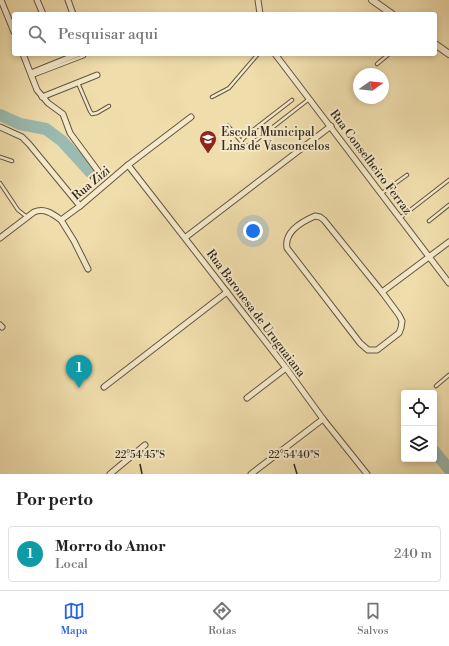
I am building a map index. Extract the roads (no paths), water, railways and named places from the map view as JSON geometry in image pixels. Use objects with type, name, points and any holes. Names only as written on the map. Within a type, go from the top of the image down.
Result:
[{"type":"street","points":[[1,0],[12,27]]},
{"type":"street","points":[[37,0],[42,12]]},
{"type":"street","points":[[68,0],[72,12]]},
{"type":"street","points":[[258,0],[260,12]]},
{"type":"street","points":[[375,1],[389,12]]},
{"type":"street","points":[[437,45],[449,54]]},
{"type":"street","points":[[24,56],[37,90],[42,97],[63,114],[70,133],[98,170]]},
{"type":"street","points":[[31,75],[74,56]]},
{"type":"street","name":"Rua Conselheiro Ferraz","points":[[277,56],[382,193],[449,284]]},
{"type":"street","points":[[42,97],[97,75]]},
{"type":"street","name":"Rua Zizi","points":[[61,220],[80,206],[128,165],[191,117]]},
{"type":"street","points":[[0,126],[22,137],[80,206]]},
{"type":"street","points":[[186,238],[331,126]]},
{"type":"street","name":"Rua Baronesa de Uruguaiana","points":[[128,165],[186,238],[286,368],[323,419],[367,474]]},
{"type":"street","points":[[0,238],[34,212],[43,210],[61,220],[74,241],[88,269]]},
{"type":"street","points":[[315,216],[320,217],[382,292],[400,315],[402,328],[377,350],[368,350],[360,343],[287,248],[287,236],[308,219],[315,216]]},
{"type":"street","points":[[382,292],[449,242]]},
{"type":"street","points":[[104,387],[227,292]]},
{"type":"street","points":[[247,398],[286,368]]},
{"type":"street","points":[[251,474],[323,419]]},
{"type":"street","points":[[110,474],[145,445]]},
{"type":"lane","points":[[31,75],[84,56]]},
{"type":"lane","points":[[212,97],[229,88],[256,56]]},
{"type":"lane","points":[[377,64],[387,56]]},
{"type":"lane","points":[[78,83],[92,114],[97,113],[109,106]]},
{"type":"lane","points":[[228,126],[245,146],[250,145],[309,98]]},
{"type":"lane","points":[[241,141],[292,100]]},
{"type":"lane","points":[[0,157],[12,161]]},
{"type":"lane","points":[[382,193],[407,175]]},
{"type":"lane","points":[[400,218],[449,180]]},
{"type":"lane","points":[[0,183],[18,210],[28,217]]},
{"type":"lane","points":[[429,222],[449,205]]},
{"type":"lane","points":[[436,386],[449,375]]},
{"type":"waterway","points":[[0,115],[20,124],[46,129],[62,141],[93,175]]},
{"type":"waterway","points":[[437,455],[449,469]]},
{"type":"place","name":"Escola Municipal Lins de Vasconcelos","points":[[208,154]]},
{"type":"place","name":"Morro do Amor","points":[[79,388]]}]
